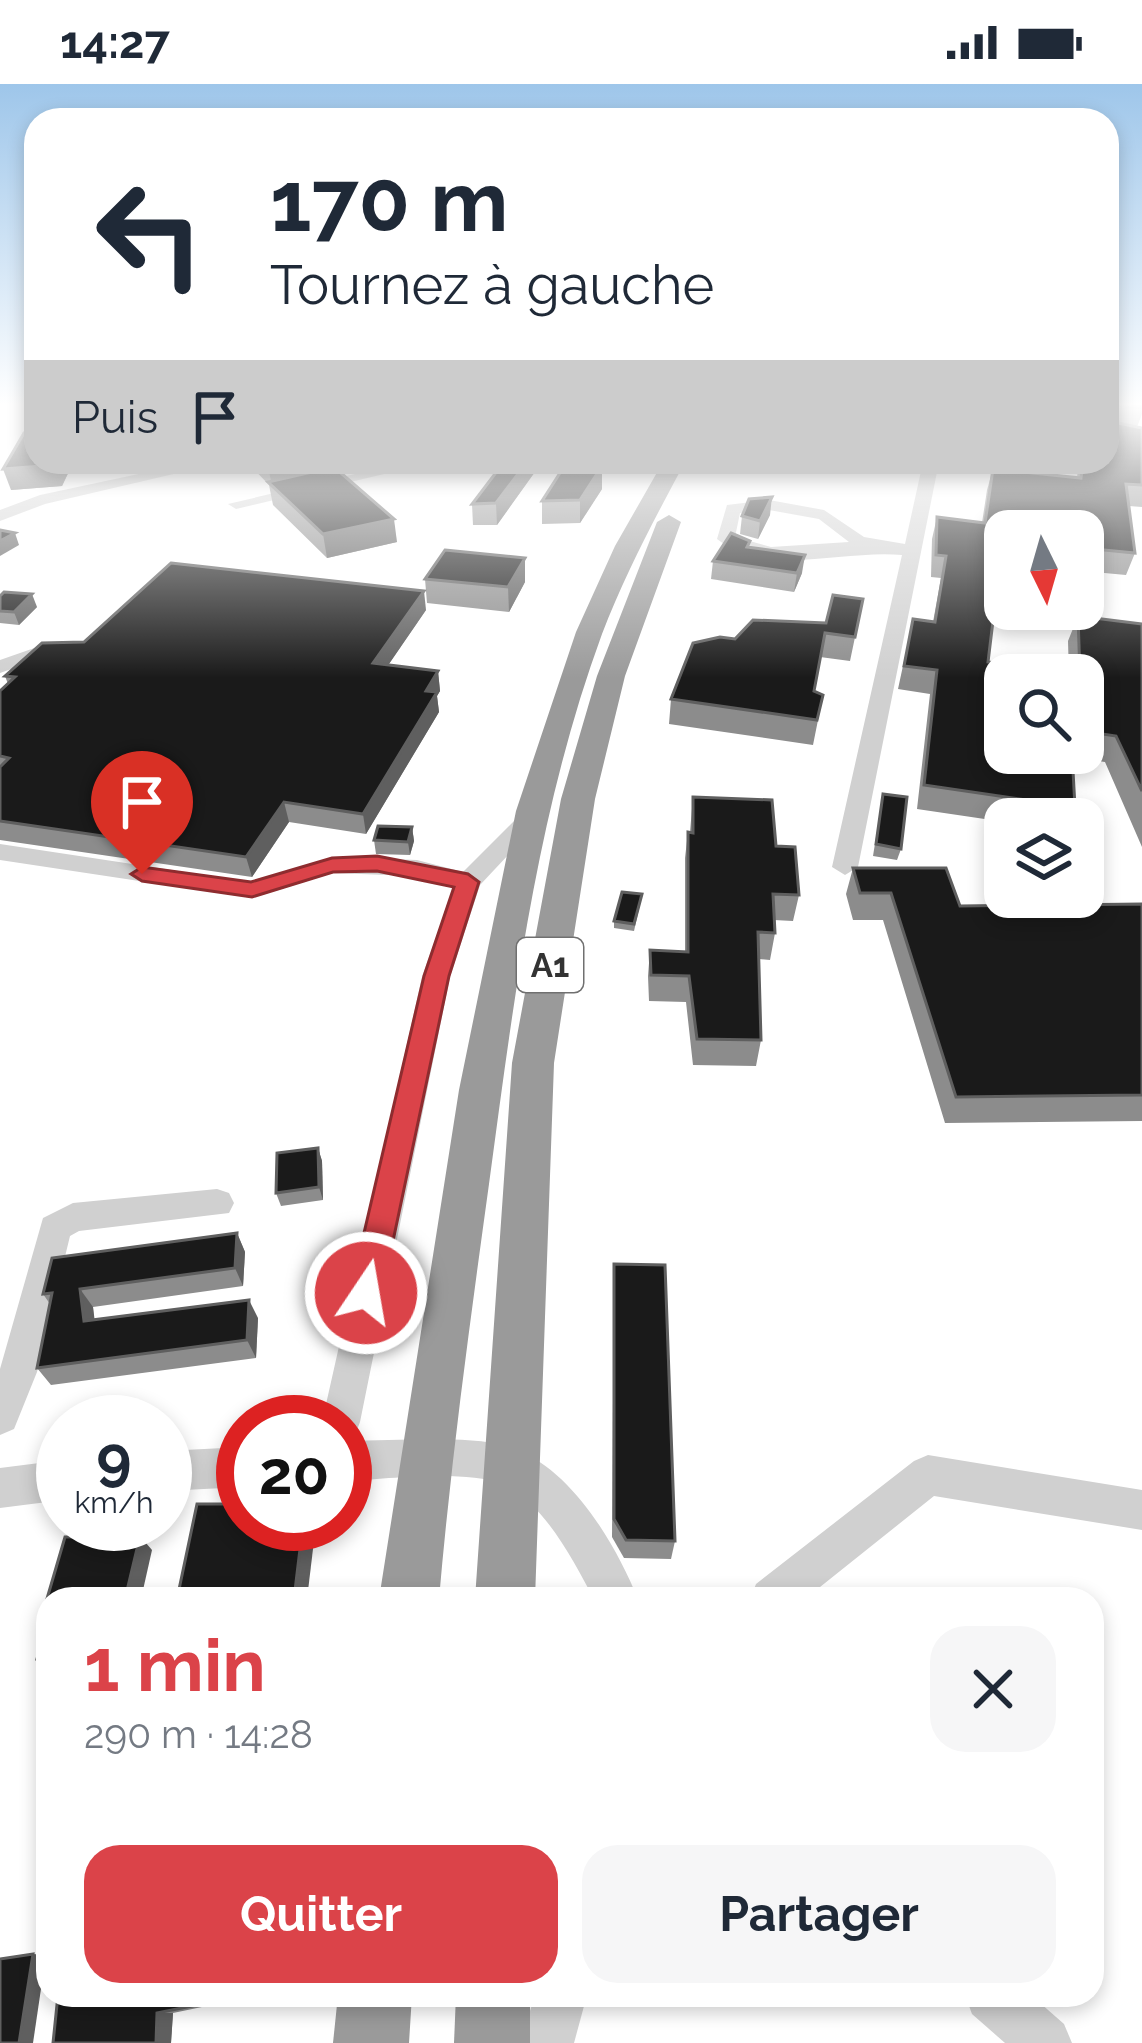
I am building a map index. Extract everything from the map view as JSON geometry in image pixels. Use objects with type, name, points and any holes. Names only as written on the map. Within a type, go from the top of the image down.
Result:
[{"type":"highway","name":"A1","points":[[411,1587],[422,1459],[501,945],[528,821],[566,687],[590,623],[657,494]]},
{"type":"highway","name":"A1","points":[[506,1587],[533,1063],[578,799],[611,676],[642,587],[683,494]]},
{"type":"highway","points":[[371,2043],[374,2007]]},
{"type":"highway","points":[[492,2043],[494,2007]]},
{"type":"street","points":[[0,516],[59,494]]},
{"type":"street","points":[[236,504],[280,494]]},
{"type":"street","points":[[844,867],[923,494]]},
{"type":"street","points":[[770,505],[824,515],[859,541],[910,550],[855,546],[802,554],[739,546],[726,539],[724,532],[733,509],[770,505]]},
{"type":"street","points":[[0,667],[43,651],[80,653]]},
{"type":"street","points":[[347,1395],[422,1039],[468,882],[528,821]]},
{"type":"street","points":[[0,852],[237,889],[270,885],[332,865],[377,864],[468,882]]},
{"type":"street","points":[[0,1416],[18,1372],[55,1228],[74,1217],[217,1203]]},
{"type":"street","points":[[372,1461],[422,1459],[509,1466],[548,1497],[610,1587]]},
{"type":"street","points":[[786,1587],[928,1475],[1142,1510]]},
{"type":"street","points":[[0,1488],[36,1483]]},
{"type":"street","points":[[548,2043],[558,2007]]},
{"type":"street","points":[[1004,2007],[1045,2043]]},
{"type":"building","points":[[281,494],[366,494],[394,519],[323,534]]},
{"type":"building","points":[[479,494],[502,494],[496,503],[472,504]]},
{"type":"building","points":[[546,494],[584,494],[580,500],[542,501]]},
{"type":"building","points":[[989,494],[1127,494],[1135,553],[1104,550],[1104,510],[987,510]]},
{"type":"building","points":[[772,497],[760,521],[742,516],[749,499]]},
{"type":"building","points":[[937,517],[984,523],[984,630],[992,630],[989,654],[984,654],[984,774],[1073,774],[1074,798],[1013,798],[924,785],[937,670],[904,666],[913,619],[935,622],[946,556],[936,555]]},
{"type":"building","points":[[731,533],[750,541],[747,547],[805,555],[797,573],[713,561]]},
{"type":"building","points":[[445,550],[525,558],[508,587],[425,579]]},
{"type":"building","points":[[171,563],[424,591],[373,663],[438,671],[426,691],[437,692],[363,814],[284,802],[246,857],[0,821],[0,767],[9,758],[0,756],[0,691],[15,677],[5,676],[42,643],[84,642]]},
{"type":"building","points":[[4,592],[32,594],[14,612],[0,611]]},
{"type":"building","points":[[833,595],[863,599],[855,637],[825,633],[814,691],[823,695],[817,720],[671,699],[693,643],[735,639],[753,620],[826,623]]},
{"type":"building","points":[[1104,619],[1142,624],[1142,791],[1116,736],[1104,734],[1104,654],[1079,654],[1078,630],[1104,630]]},
{"type":"building","points":[[883,794],[907,797],[901,849],[876,844]]},
{"type":"building","points":[[693,797],[772,800],[776,846],[795,847],[799,895],[773,894],[775,933],[758,932],[761,1040],[697,1039],[689,976],[651,975],[650,950],[688,952],[688,832],[693,833]]},
{"type":"building","points":[[378,826],[412,827],[408,842],[374,840]]},
{"type":"building","points":[[853,868],[946,868],[960,906],[984,906],[984,918],[1104,918],[1104,904],[1142,904],[1142,1095],[956,1097],[891,893],[860,893]]},
{"type":"building","points":[[622,892],[642,894],[634,924],[614,921]]},
{"type":"building","points":[[318,1148],[319,1187],[276,1193],[277,1153]]},
{"type":"building","points":[[237,1233],[235,1268],[80,1289],[84,1321],[249,1300],[247,1340],[37,1368],[52,1293],[43,1294],[52,1258]]},
{"type":"building","points":[[614,1264],[665,1265],[675,1541],[626,1540],[614,1519]]},
{"type":"building","points":[[197,1504],[216,1504],[216,1551],[300,1551],[295,1587],[180,1587],[187,1551],[192,1551]]},
{"type":"building","points":[[61,1551],[136,1551],[128,1587],[50,1587]]},
{"type":"building","points":[[33,1954],[19,2043],[0,2043],[0,1959]]},
{"type":"building","points":[[57,2007],[187,2007],[157,2013],[156,2043],[53,2043]]},
{"type":"route","points":[[142,874],[252,890],[332,865],[377,864],[417,868],[468,882],[436,976],[366,1293]]}]
